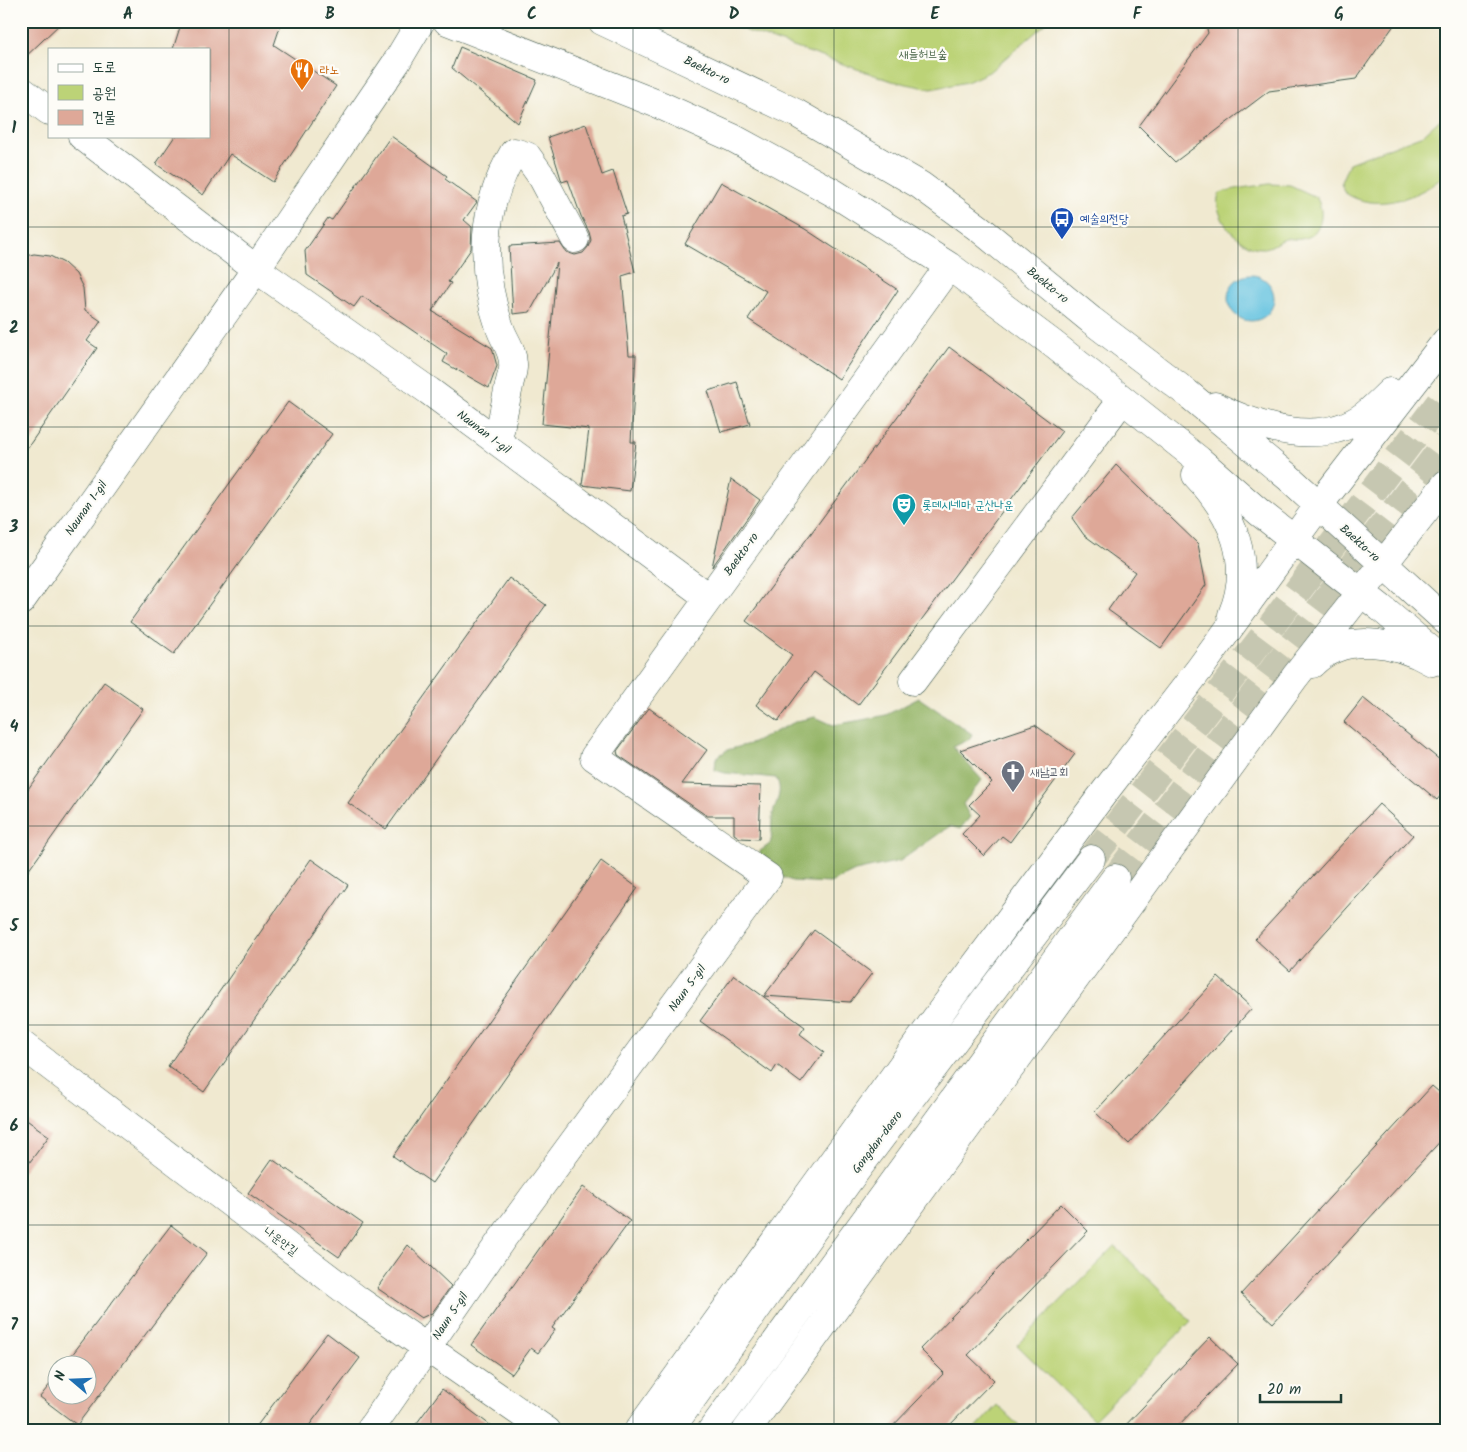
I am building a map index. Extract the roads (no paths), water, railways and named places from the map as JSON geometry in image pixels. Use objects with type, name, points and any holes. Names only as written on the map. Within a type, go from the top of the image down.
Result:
[{"type":"street","name":"Naunan 1-gil","points":[[23,597],[256,269],[396,64],[421,21]]},
{"type":"street","points":[[447,21],[660,105],[733,138],[834,193],[949,266],[1053,344],[1131,408],[1199,460],[1446,663]]},
{"type":"street","name":"Baekto-ro","points":[[602,21],[796,113],[920,185],[980,229],[1091,320],[1187,393],[1319,505],[1446,621]]},
{"type":"street","points":[[21,90],[48,110]]},
{"type":"street","points":[[85,138],[256,269]]},
{"type":"street","points":[[498,442],[514,364],[496,313],[485,244],[488,220],[501,178],[514,152],[527,156],[542,177],[576,239]]},
{"type":"street","name":"Baekto-ro","points":[[710,598],[949,266]]},
{"type":"street","name":"Naunan 1-gil","points":[[256,269],[429,391],[710,598]]},
{"type":"street","points":[[1187,393],[1227,412],[1264,425],[1294,432],[1323,433],[1364,416],[1446,336]]},
{"type":"street","points":[[638,1431],[950,999],[1224,635],[1319,505],[1446,341]]},
{"type":"street","points":[[1131,408],[1203,482],[1225,511],[1235,535],[1240,560],[1241,582],[1237,605],[1224,635]]},
{"type":"street","points":[[913,681],[1131,408]]},
{"type":"street","points":[[746,1431],[1286,690],[1382,563],[1446,484]]},
{"type":"street","name":"Naun 5-gil","points":[[369,1431],[506,1234],[768,877],[594,756],[710,598]]},
{"type":"street","points":[[1286,690],[1315,660],[1342,647],[1360,643],[1384,644],[1404,650],[1422,656],[1446,671]]},
{"type":"street","name":"Gongdan-daero","points":[[669,1431],[849,1180],[1091,859]]},
{"type":"street","points":[[711,1431],[1116,878]]},
{"type":"street","name":"나운안길","points":[[21,1044],[358,1300],[547,1431]]},
{"type":"water","points":[[1251,275],[1264,279],[1270,285],[1274,298],[1270,311],[1264,317],[1251,321],[1238,317],[1232,311],[1228,298],[1232,285],[1238,279]]},
{"type":"tunnel","points":[[1091,859],[1259,642],[1446,394]]},
{"type":"tunnel","points":[[1115,878],[1446,443]]},
{"type":"place","name":"라노","points":[[302,91]]},
{"type":"place","name":"예술의전당","points":[[1062,240]]},
{"type":"place","name":"롯데시네마 군산나운","points":[[904,526]]},
{"type":"place","name":"새남교회","points":[[1013,793]]},
{"type":"park label","name":"새들허브숲","points":[[923,54]]}]
